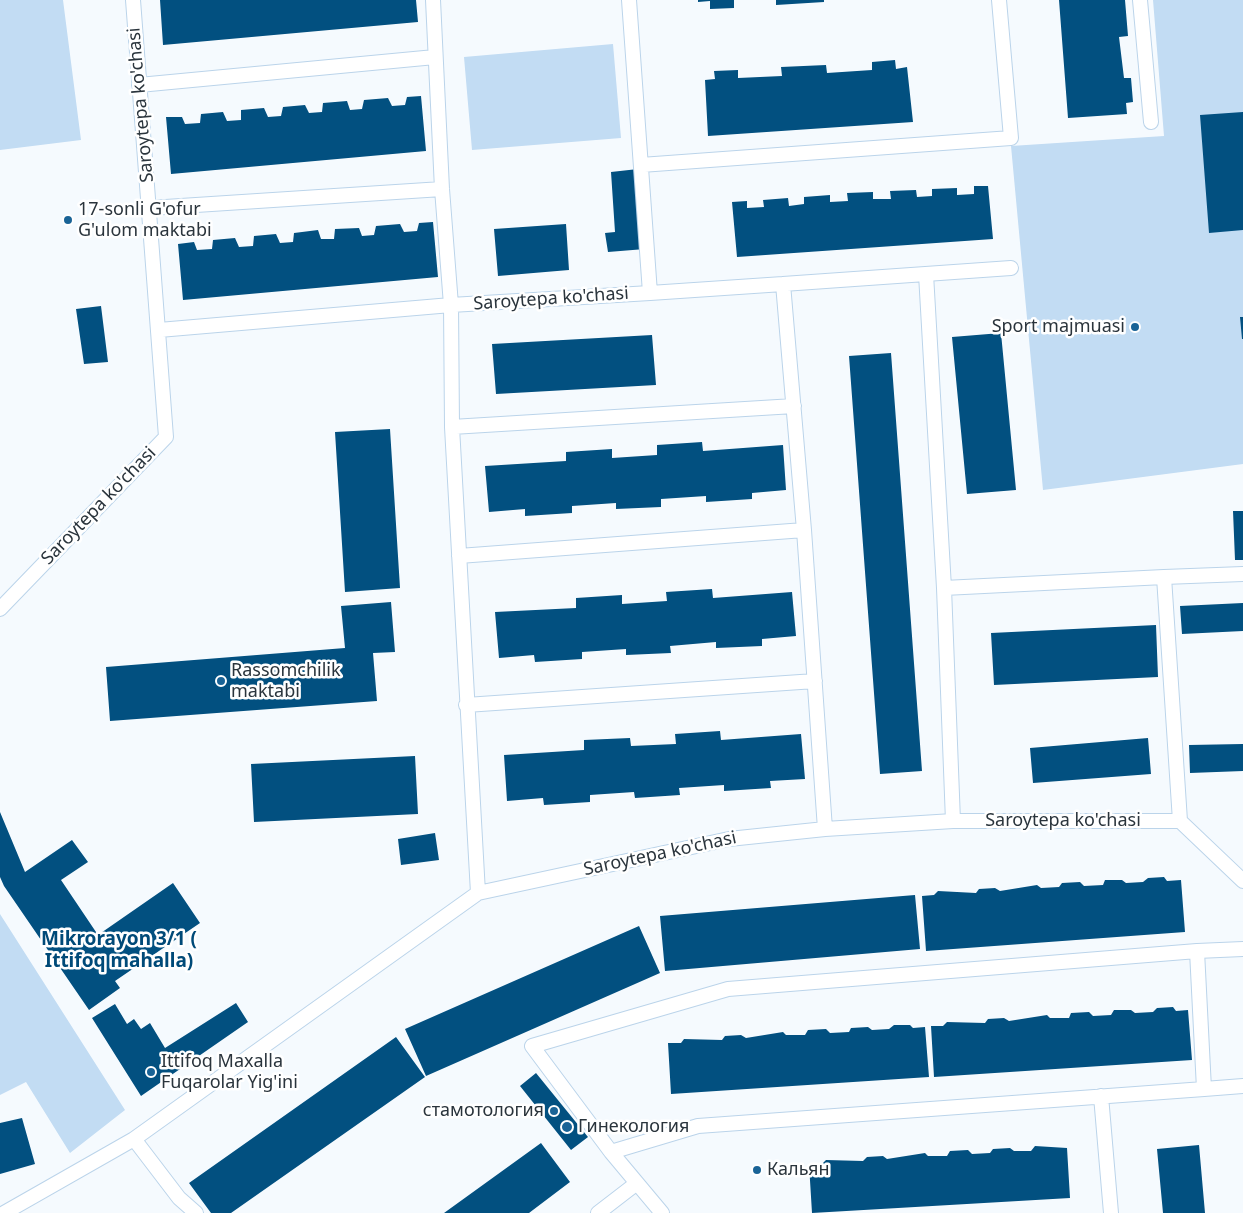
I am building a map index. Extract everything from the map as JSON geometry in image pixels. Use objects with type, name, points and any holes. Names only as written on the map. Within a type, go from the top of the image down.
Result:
[{"type":"lane","name":"Saroytepa ko'chasi","points":[[0,609],[166,437],[133,0]]},
{"type":"lane","points":[[433,0],[442,189],[451,305],[452,427],[458,556],[478,893]]},
{"type":"lane","name":"Saroytepa ko'chasi","points":[[159,330],[451,305],[650,293],[629,0]]},
{"type":"lane","points":[[641,164],[1011,138],[999,0]]},
{"type":"lane","points":[[1140,0],[1151,122]]},
{"type":"lane","points":[[139,85],[435,58]]},
{"type":"lane","points":[[150,208],[442,189]]},
{"type":"lane","points":[[650,293],[1011,268]]},
{"type":"lane","points":[[926,274],[944,588],[953,821]]},
{"type":"lane","points":[[783,284],[804,530],[825,829]]},
{"type":"lane","points":[[452,427],[794,406]]},
{"type":"lane","points":[[458,556],[804,530]]},
{"type":"lane","points":[[944,588],[1243,574]]},
{"type":"lane","points":[[1164,578],[1180,822],[1243,881]]},
{"type":"lane","points":[[466,705],[815,681]]},
{"type":"lane","name":"Saroytepa ko'chasi","points":[[4,1213],[134,1139],[478,893],[729,839],[825,829],[953,821],[1180,822]]},
{"type":"lane","points":[[662,1213],[611,1152],[532,1046],[728,989],[1197,951],[1243,949]]},
{"type":"lane","points":[[1197,951],[1204,1089]]},
{"type":"lane","points":[[611,1152],[698,1126],[1243,1086]]},
{"type":"lane","points":[[1101,1096],[1111,1213]]},
{"type":"lane","points":[[134,1139],[179,1198],[196,1213]]},
{"type":"lane","points":[[598,1213],[637,1183]]},
{"type":"shaded area","points":[[0,0],[63,0],[81,140],[0,150]]},
{"type":"shaded area","name":"Sport majmuasi","points":[[1153,0],[1243,0],[1243,464],[1043,490],[1011,146],[1164,136]]},
{"type":"shaded area","points":[[613,44],[621,138],[472,150],[464,57]]},
{"type":"shaded area","points":[[0,914],[125,1110],[70,1153],[26,1082],[0,1095]]},
{"type":"building","points":[[160,0],[416,0],[418,22],[163,45]]},
{"type":"building","points":[[698,0],[734,0],[734,8],[710,9],[710,1],[698,2]]},
{"type":"building","points":[[776,0],[824,0],[824,2],[776,5]]},
{"type":"building","points":[[1059,0],[1125,0],[1128,36],[1119,37],[1124,78],[1131,78],[1133,102],[1126,103],[1127,114],[1068,118]]},
{"type":"building","points":[[895,60],[896,69],[907,67],[913,122],[708,136],[705,80],[715,79],[714,71],[738,70],[738,78],[782,76],[781,67],[826,65],[827,73],[872,70],[872,62]]},
{"type":"building","points":[[421,96],[426,151],[171,174],[166,117],[182,117],[185,124],[200,123],[201,114],[223,112],[227,121],[241,120],[241,110],[264,108],[268,117],[281,116],[283,107],[305,105],[309,113],[322,112],[323,103],[347,101],[350,110],[362,109],[364,100],[388,98],[392,106],[405,105],[407,97]]},
{"type":"building","points":[[1243,112],[1243,230],[1209,233],[1200,115]]},
{"type":"building","points":[[638,169],[645,249],[608,252],[605,233],[615,232],[611,172]]},
{"type":"building","points":[[974,186],[988,186],[993,239],[737,257],[732,202],[747,201],[747,208],[764,207],[763,200],[788,198],[789,206],[804,204],[804,197],[830,195],[830,202],[848,201],[847,193],[873,192],[873,199],[891,199],[890,191],[916,190],[917,197],[932,196],[932,189],[957,188],[957,195],[974,194]]},
{"type":"building","points":[[433,222],[438,277],[183,300],[178,244],[194,242],[197,250],[212,249],[213,240],[235,238],[239,247],[253,246],[254,236],[276,234],[280,243],[293,242],[294,233],[318,230],[321,239],[334,239],[335,229],[359,228],[362,236],[374,235],[376,226],[400,224],[404,232],[417,231],[419,223]]},
{"type":"building","points":[[566,224],[569,270],[498,276],[494,229]]},
{"type":"building","points":[[101,306],[108,362],[84,364],[76,309]]},
{"type":"building","points":[[1240,317],[1243,317],[1243,339],[1242,339]]},
{"type":"building","points":[[1001,333],[1016,490],[967,494],[952,337]]},
{"type":"building","points":[[652,335],[656,385],[496,394],[492,344]]},
{"type":"building","points":[[891,353],[922,771],[880,774],[849,356]]},
{"type":"building","points":[[390,429],[400,588],[345,592],[335,432]]},
{"type":"building","points":[[702,442],[703,451],[783,445],[786,490],[752,493],[752,499],[706,502],[706,496],[661,499],[661,507],[616,509],[616,503],[572,506],[572,513],[525,516],[525,509],[489,512],[485,466],[566,461],[566,452],[612,449],[612,458],[657,455],[657,445]]},
{"type":"building","points":[[1233,511],[1243,511],[1243,560],[1235,560]]},
{"type":"building","points":[[712,589],[713,598],[792,592],[796,636],[762,639],[762,646],[716,648],[716,642],[670,646],[671,653],[626,655],[626,649],[582,652],[582,659],[535,662],[534,655],[499,658],[495,612],[576,608],[576,598],[622,595],[622,604],[667,601],[666,592]]},
{"type":"building","points":[[391,602],[395,652],[373,653],[377,701],[110,721],[106,667],[345,648],[341,606]]},
{"type":"building","points":[[1243,603],[1243,631],[1182,634],[1180,606]]},
{"type":"building","points":[[1156,625],[1158,677],[994,685],[991,633]]},
{"type":"building","points":[[720,731],[721,740],[801,734],[805,779],[770,781],[771,788],[724,791],[724,785],[679,788],[680,795],[635,798],[634,792],[590,795],[590,802],[544,805],[543,798],[507,801],[504,755],[584,750],[584,740],[630,738],[631,746],[676,744],[675,734]]},
{"type":"building","points":[[1148,738],[1151,774],[1033,783],[1030,748]]},
{"type":"building","points":[[1243,744],[1243,771],[1190,773],[1189,745]]},
{"type":"building","points":[[415,756],[418,814],[254,822],[251,764]]},
{"type":"building","points":[[0,812],[25,872],[72,840],[88,862],[61,880],[98,935],[173,883],[200,923],[115,981],[120,988],[89,1010],[4,886],[0,877]]},
{"type":"building","points":[[435,833],[439,860],[401,865],[398,839]]},
{"type":"building","points":[[1164,877],[1167,881],[1181,880],[1185,932],[926,951],[922,896],[934,895],[938,891],[976,893],[979,889],[995,888],[1000,891],[1037,885],[1041,888],[1059,887],[1062,883],[1080,882],[1084,886],[1103,885],[1105,880],[1122,880],[1126,883],[1143,882],[1148,878]]},
{"type":"building","points":[[915,895],[920,949],[665,971],[660,916]]},
{"type":"building","points":[[639,926],[660,973],[426,1076],[405,1029]]},
{"type":"building","name":"Ittifoq Maxalla Fuqarolar Yig'ini","points":[[236,1003],[248,1022],[141,1096],[92,1018],[115,1004],[127,1024],[134,1019],[141,1029],[150,1023],[165,1048]]},
{"type":"building","points":[[1173,1007],[1176,1011],[1188,1010],[1192,1060],[934,1077],[931,1026],[943,1026],[947,1022],[985,1023],[988,1019],[1004,1018],[1009,1021],[1047,1015],[1050,1018],[1069,1018],[1071,1013],[1089,1012],[1093,1016],[1111,1015],[1114,1010],[1131,1010],[1135,1013],[1153,1012],[1157,1008]]},
{"type":"building","points":[[894,1025],[910,1025],[913,1028],[925,1027],[929,1077],[671,1094],[668,1043],[681,1043],[684,1039],[722,1040],[725,1036],[741,1035],[746,1038],[783,1032],[786,1035],[805,1035],[808,1030],[826,1029],[830,1033],[849,1032],[851,1028],[889,1029]]},
{"type":"building","points":[[396,1037],[425,1077],[231,1213],[211,1213],[189,1183]]},
{"type":"building","name":"стамотология","points":[[536,1073],[588,1137],[571,1150],[520,1086]]},
{"type":"building","points":[[22,1118],[35,1164],[0,1174],[0,1123]]},
{"type":"building","points":[[541,1143],[570,1182],[529,1213],[444,1213]]},
{"type":"building","points":[[1199,1145],[1205,1213],[1163,1213],[1157,1149]]},
{"type":"building","points":[[1035,1146],[1067,1148],[1070,1198],[812,1213],[809,1164],[822,1164],[826,1160],[863,1161],[867,1157],[883,1156],[887,1159],[925,1153],[928,1156],[947,1156],[950,1151],[968,1150],[972,1154],[990,1153],[993,1149],[1010,1148],[1014,1151],[1031,1151]]},
{"type":"place","name":"17-sonli G'ofur G'ulom maktabi","points":[[68,220]]},
{"type":"place","name":"Sport majmuasi","points":[[1135,327]]},
{"type":"place","name":"Rassomchilik maktabi","points":[[221,681]]},
{"type":"place","name":"Ittifoq Maxalla Fuqarolar Yig'ini","points":[[151,1072]]},
{"type":"place","name":"стамотология","points":[[554,1111]]},
{"type":"place","name":"Гинекология","points":[[567,1127]]},
{"type":"place","name":"Кальян","points":[[757,1170]]},
{"type":"district","name":"Mikrorayon 3/1 ( Ittifoq mahalla)","points":[[119,951]]}]
